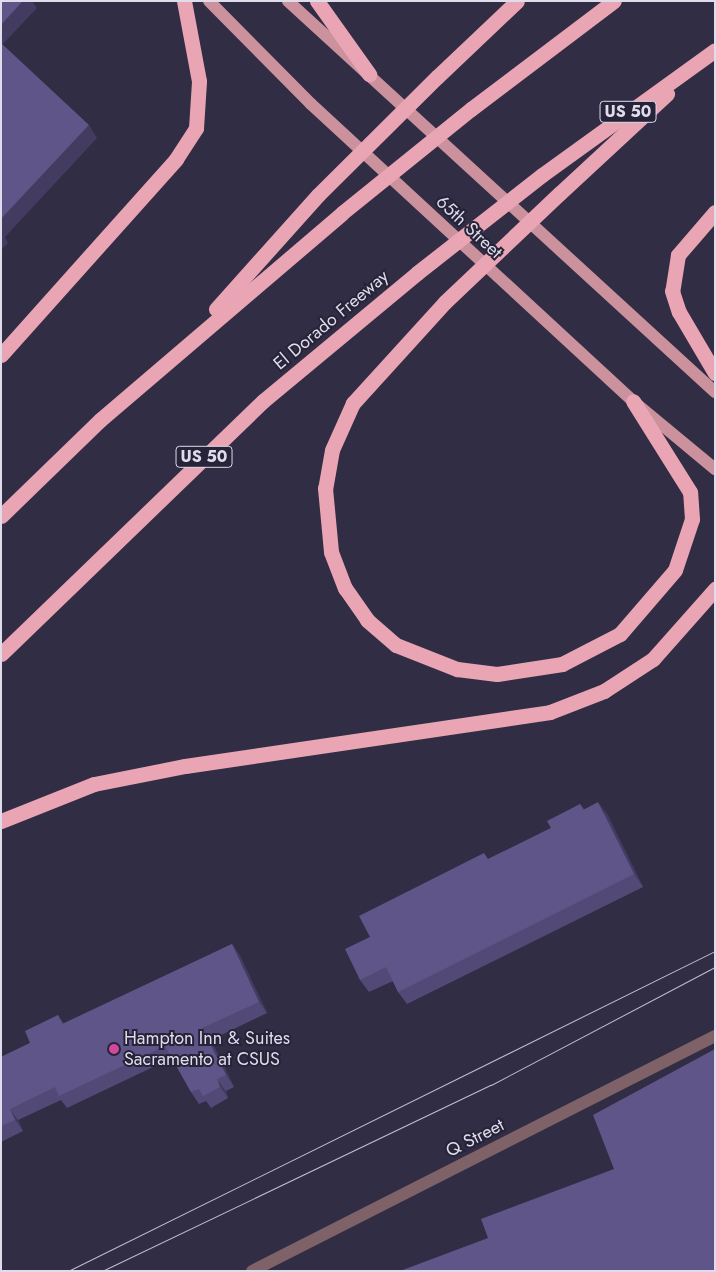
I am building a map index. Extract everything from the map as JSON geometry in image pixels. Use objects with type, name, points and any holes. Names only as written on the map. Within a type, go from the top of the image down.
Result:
[{"type":"highway","points":[[1,355],[176,160],[196,128],[199,81],[184,1]]},
{"type":"highway","points":[[317,1],[368,74]]},
{"type":"highway","points":[[182,348],[318,194],[517,1]]},
{"type":"highway","points":[[1,516],[182,348],[471,109],[614,1]]},
{"type":"highway","points":[[632,401],[690,492],[692,519],[675,570],[620,634],[562,664],[497,674],[457,669],[396,645],[367,620],[345,588],[331,552],[325,488],[332,450],[353,403],[444,302],[715,51]]},
{"type":"highway","name":"El Dorado Freeway","points":[[1,654],[263,401],[418,273],[542,175],[715,51]]},
{"type":"highway","points":[[715,212],[678,255],[672,291],[679,312],[715,373]]},
{"type":"highway","points":[[1,821],[94,784],[176,768],[550,712],[604,691],[653,659],[715,589]]},
{"type":"main road","name":"65th Street","points":[[209,1],[311,104],[632,401],[715,469]]},
{"type":"main road","points":[[288,1],[715,392]]},
{"type":"street","name":"Q Street","points":[[252,1271],[715,1036]]},
{"type":"building","points":[[1,1],[23,1],[1,25]]},
{"type":"building","points":[[1,43],[89,125],[1,219]]},
{"type":"building","points":[[598,802],[634,874],[398,992],[386,967],[360,980],[345,949],[370,937],[359,916],[484,853],[488,859],[551,828],[547,821],[580,804],[583,810]]},
{"type":"building","name":"Hampton Inn & Suites Sacramento at CSUS","points":[[232,944],[259,1002],[202,1028],[226,1075],[217,1079],[220,1087],[203,1096],[199,1089],[191,1092],[165,1046],[59,1096],[55,1087],[10,1109],[15,1120],[1,1126],[1,1057],[30,1043],[25,1031],[58,1015],[62,1024]]},
{"type":"building","points":[[715,1049],[715,1271],[400,1271],[488,1238],[481,1219],[614,1169],[593,1115]]},
{"type":"tram line","points":[[68,1271],[715,951]]},
{"type":"tram line","points":[[102,1271],[491,1085],[715,967]]},
{"type":"place","name":"Hampton Inn & Suites Sacramento at CSUS","points":[[114,1049]]}]
